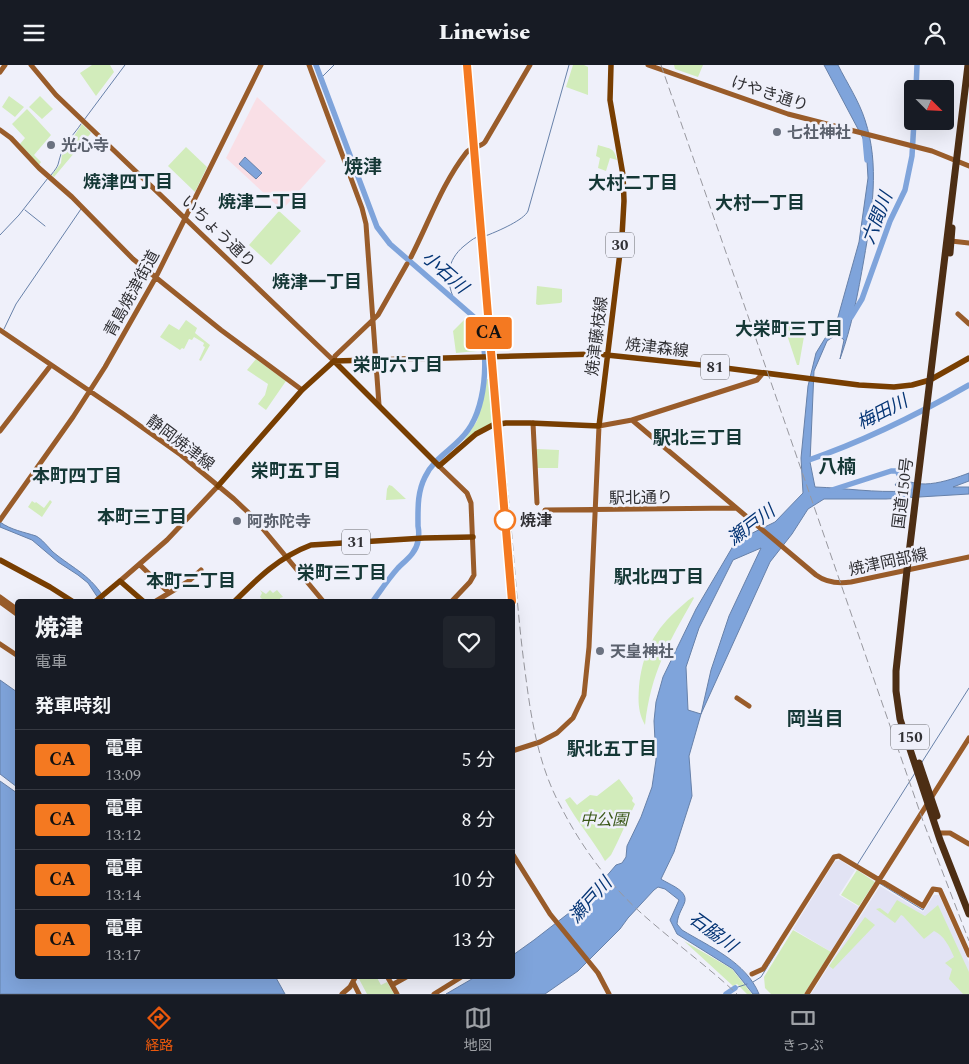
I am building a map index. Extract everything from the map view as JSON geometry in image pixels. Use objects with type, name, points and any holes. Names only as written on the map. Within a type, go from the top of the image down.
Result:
[{"type":"highway","name":"国道150号","points":[[968,65],[909,570],[901,653],[900,693],[906,725],[929,801],[969,914]]},
{"type":"highway","name":"国道150号","points":[[932,379],[951,241],[958,160],[969,91]]},
{"type":"highway","name":"国道150号","points":[[940,833],[969,903]]},
{"type":"main road","name":"焼津藤枝線","points":[[599,426],[622,236],[624,201],[623,175],[610,100],[611,65]]},
{"type":"main road","name":"焼津森線","points":[[334,361],[558,355],[607,356],[839,383],[894,387],[912,385],[932,379],[969,358]]},
{"type":"main road","points":[[218,486],[302,390],[334,361]]},
{"type":"main road","name":"いちょう通り","points":[[334,361],[435,462]]},
{"type":"main road","points":[[435,462],[488,427],[506,423],[599,426]]},
{"type":"main road","name":"31","points":[[237,599],[260,576],[286,557],[298,550],[315,545],[418,538],[473,537]]},
{"type":"main road","points":[[0,560],[69,599]]},
{"type":"main road","points":[[98,599],[120,581],[141,599]]},
{"type":"street","points":[[0,72],[4,65]]},
{"type":"street","name":"いちょう通り","points":[[31,65],[46,85],[334,361]]},
{"type":"street","name":"青島焼津街道","points":[[0,520],[91,391],[156,277],[261,65]]},
{"type":"street","points":[[309,65],[365,218],[378,405]]},
{"type":"street","points":[[411,257],[442,192],[462,159],[469,149],[484,144],[530,65]]},
{"type":"street","name":"けやき通り","points":[[648,65],[788,114],[922,148],[969,165]]},
{"type":"street","points":[[0,130],[11,138],[39,168],[72,197],[133,259],[221,330],[302,390]]},
{"type":"street","points":[[951,241],[969,243]]},
{"type":"street","points":[[334,361],[335,356],[373,321],[407,264]]},
{"type":"street","points":[[958,314],[969,324]]},
{"type":"street","name":"静岡焼津線","points":[[2,331],[181,455],[218,486],[253,517],[321,599]]},
{"type":"street","points":[[0,431],[51,365]]},
{"type":"street","points":[[515,750],[540,742],[557,733],[573,718],[584,695],[589,647],[599,426],[632,420],[756,380],[763,373]]},
{"type":"street","name":"焼津岡部線","points":[[632,420],[820,578],[837,583],[851,582],[969,557]]},
{"type":"street","points":[[532,423],[537,503]]},
{"type":"street","points":[[435,462],[469,496],[471,503],[474,571],[471,581],[454,599]]},
{"type":"street","points":[[120,581],[167,540],[218,486]]},
{"type":"street","name":"駅北通り","points":[[545,510],[738,509]]},
{"type":"street","points":[[140,565],[169,593]]},
{"type":"street","points":[[159,599],[189,581],[201,571]]},
{"type":"street","points":[[0,597],[15,608]]},
{"type":"street","points":[[0,602],[15,613]]},
{"type":"street","points":[[0,645],[15,654]]},
{"type":"street","points":[[737,698],[750,706]]},
{"type":"street","points":[[807,994],[969,738]]},
{"type":"street","points":[[940,833],[950,833],[969,844]]},
{"type":"street","points":[[752,975],[763,969],[834,857],[842,857],[923,906],[933,889],[940,890],[969,955]]},
{"type":"street","points":[[515,858],[552,916],[591,963],[604,982],[608,994]]},
{"type":"street","points":[[342,994],[354,979],[360,994]]},
{"type":"street","points":[[389,979],[397,994]]},
{"type":"street","points":[[392,985],[403,979]]},
{"type":"street","points":[[434,994],[458,979]]},
{"type":"shaded area","points":[[257,97],[326,161],[282,210],[226,158]]},
{"type":"shaded area","points":[[840,860],[855,870],[839,895],[859,907],[831,952],[793,929],[835,861]]},
{"type":"shaded area","points":[[880,886],[923,912],[934,895],[939,895],[969,962],[969,994],[811,994]]},
{"type":"green space","points":[[92,65],[110,65],[114,72],[96,96],[80,73]]},
{"type":"green space","points":[[573,65],[588,67],[588,95],[566,87]]},
{"type":"green space","points":[[674,65],[703,65],[698,77],[675,69]]},
{"type":"green space","points":[[9,96],[24,107],[15,117],[2,107]]},
{"type":"green space","points":[[40,96],[53,109],[42,119],[29,107]]},
{"type":"green space","points":[[27,109],[51,135],[34,155],[41,162],[39,165],[20,144],[25,138],[12,124]]},
{"type":"green space","points":[[82,124],[91,133],[54,177],[52,175],[61,163],[62,154]]},
{"type":"green space","points":[[598,145],[611,149],[616,156],[617,160],[610,158],[606,171],[598,168],[600,158],[596,156]]},
{"type":"green space","points":[[186,147],[207,167],[195,192],[168,166]]},
{"type":"green space","points":[[279,211],[301,231],[271,265],[249,245]]},
{"type":"green space","points":[[537,286],[562,289],[562,302],[536,304]]},
{"type":"green space","points":[[466,318],[473,327],[477,351],[456,353],[453,331]]},
{"type":"green space","points":[[186,320],[197,328],[195,333],[210,345],[201,361],[199,360],[205,347],[203,346],[204,343],[194,337],[192,340],[189,339],[184,349],[180,350],[160,337],[169,324],[179,330]]},
{"type":"green space","points":[[793,322],[806,325],[799,365],[797,365],[784,326]]},
{"type":"green space","points":[[256,359],[286,381],[266,410],[258,404],[265,395],[268,384],[247,370]]},
{"type":"green space","points":[[487,379],[493,423],[482,428],[463,442],[477,421]]},
{"type":"green space","points":[[537,449],[559,450],[558,468],[536,468]]},
{"type":"green space","points":[[389,485],[392,486],[406,499],[386,500]]},
{"type":"green space","points":[[50,500],[52,502],[42,517],[28,507],[32,501],[44,508]]},
{"type":"green space","points":[[260,590],[266,594],[270,590],[273,593],[277,590],[283,597],[280,599],[262,599],[260,597],[262,593]]},
{"type":"green space","points":[[693,597],[656,674],[645,725],[640,711],[639,687],[646,656],[660,628]]},
{"type":"green space","name":"中公園","points":[[619,779],[633,798],[632,801],[635,804],[611,855],[605,861],[565,800],[570,797],[577,805],[590,795],[597,796]]},
{"type":"green space","points":[[857,870],[875,882],[859,906],[841,895]]},
{"type":"green space","points":[[897,900],[925,916],[938,905],[969,972],[969,994],[963,994],[949,979],[952,969],[945,963],[954,957],[941,935],[934,931],[924,939],[903,916],[901,915],[895,923],[876,909],[880,908],[888,914]]},
{"type":"green space","points":[[865,917],[875,925],[833,969],[829,966]]},
{"type":"green space","points":[[793,930],[831,952],[804,994],[771,994],[765,988],[764,977]]},
{"type":"green space","points":[[684,941],[732,969],[752,994],[747,994],[737,984],[733,986]]},
{"type":"green space","points":[[359,979],[378,979],[381,985],[387,982],[394,994],[367,994]]},
{"type":"water","points":[[824,65],[838,65],[865,120],[872,154],[873,189],[870,224],[862,272],[844,347],[840,359],[844,340],[837,334],[827,341],[814,371],[810,462],[815,487],[871,491],[905,491],[895,485],[898,481],[897,471],[903,478],[920,484],[941,482],[969,473],[969,481],[953,487],[969,487],[969,494],[886,499],[824,499],[808,509],[792,534],[770,562],[701,714],[689,756],[692,796],[674,852],[661,879],[684,895],[684,904],[677,924],[682,930],[715,949],[736,964],[753,983],[759,994],[753,994],[733,969],[677,934],[670,920],[679,900],[665,889],[658,887],[578,971],[545,994],[446,994],[472,979],[515,979],[515,954],[587,899],[616,865],[622,863],[626,857],[627,846],[641,817],[652,787],[656,760],[654,721],[656,702],[663,677],[696,609],[736,541],[775,522],[803,493],[801,458],[808,386],[816,353],[838,317],[859,242],[868,178],[866,144]],"holes":[[[761,548],[729,616],[711,670],[701,714],[688,710],[686,667],[699,628],[733,560]]]},
{"type":"water","points":[[245,157],[262,173],[256,179],[239,164]]},
{"type":"water","points":[[0,522],[13,529],[38,537],[53,552],[82,573],[105,599],[99,599],[88,583],[58,562],[32,540],[0,527]]},
{"type":"water","points":[[0,680],[15,691],[15,785],[0,774]]},
{"type":"water","points":[[0,781],[15,792],[15,979],[277,979],[285,994],[0,994]]},
{"type":"waterway","points":[[84,120],[125,65]]},
{"type":"waterway","name":"小石川","points":[[316,65],[377,227],[390,244],[474,317],[483,342],[485,358],[483,390],[474,419],[463,436],[429,470],[422,483],[418,501],[419,537],[417,545],[374,599]]},
{"type":"waterway","points":[[321,78],[334,65]]},
{"type":"waterway","points":[[454,299],[449,284],[449,270],[458,251],[473,239],[488,235],[510,225],[528,211],[569,65]]},
{"type":"waterway","name":"六間川","points":[[916,80],[917,65]]},
{"type":"waterway","points":[[51,175],[57,167],[65,146],[81,124]]},
{"type":"waterway","name":"六間川","points":[[851,317],[862,299],[890,221],[905,190],[912,156],[913,130]]},
{"type":"waterway","name":"瀬戸川","points":[[865,138],[867,160]]},
{"type":"waterway","points":[[0,235],[19,215],[48,178]]},
{"type":"waterway","points":[[4,329],[16,304],[81,209]]},
{"type":"waterway","points":[[25,210],[45,226]]},
{"type":"waterway","name":"梅田川","points":[[806,461],[889,427],[969,385]]},
{"type":"waterway","points":[[832,490],[891,471],[897,471],[903,481]]},
{"type":"waterway","points":[[922,762],[969,688]]},
{"type":"waterway","points":[[857,865],[915,773]]},
{"type":"waterway","points":[[879,883],[923,910],[924,908]]},
{"type":"waterway","points":[[753,982],[761,977],[779,948]]},
{"type":"waterway","points":[[735,988],[747,984]]},
{"type":"waterway","name":"石脇川","points":[[726,994],[735,988]]},
{"type":"railway","points":[[469,65],[489,313],[520,627],[530,706],[541,758],[553,791],[569,822],[586,850],[606,876],[640,912],[737,994]]},
{"type":"railway","points":[[661,65],[923,821],[969,941]]},
{"type":"train","name":"CA","points":[[467,65],[512,599]]},
{"type":"place","name":"七社神社","points":[[777,132]]},
{"type":"place","name":"光心寺","points":[[51,145]]},
{"type":"place","name":"焼津","points":[[505,520]]},
{"type":"place","name":"阿弥陀寺","points":[[237,521]]},
{"type":"place","name":"天皇神社","points":[[600,651]]},
{"type":"district","name":"焼津","points":[[363,166]]},
{"type":"district","name":"焼津四丁目","points":[[128,182]]},
{"type":"district","name":"大村二丁目","points":[[633,183]]},
{"type":"district","name":"焼津二丁目","points":[[263,202]]},
{"type":"district","name":"大村一丁目","points":[[760,203]]},
{"type":"district","name":"焼津一丁目","points":[[317,282]]},
{"type":"district","name":"大栄町三丁目","points":[[789,329]]},
{"type":"district","name":"栄町六丁目","points":[[398,365]]},
{"type":"district","name":"駅北三丁目","points":[[698,438]]},
{"type":"district","name":"八楠","points":[[837,466]]},
{"type":"district","name":"栄町五丁目","points":[[296,471]]},
{"type":"district","name":"本町四丁目","points":[[77,476]]},
{"type":"district","name":"本町三丁目","points":[[142,517]]},
{"type":"district","name":"栄町三丁目","points":[[342,573]]},
{"type":"district","name":"駅北四丁目","points":[[659,577]]},
{"type":"district","name":"本町二丁目","points":[[191,581]]},
{"type":"district","name":"岡当目","points":[[815,718]]},
{"type":"district","name":"駅北五丁目","points":[[612,749]]}]
